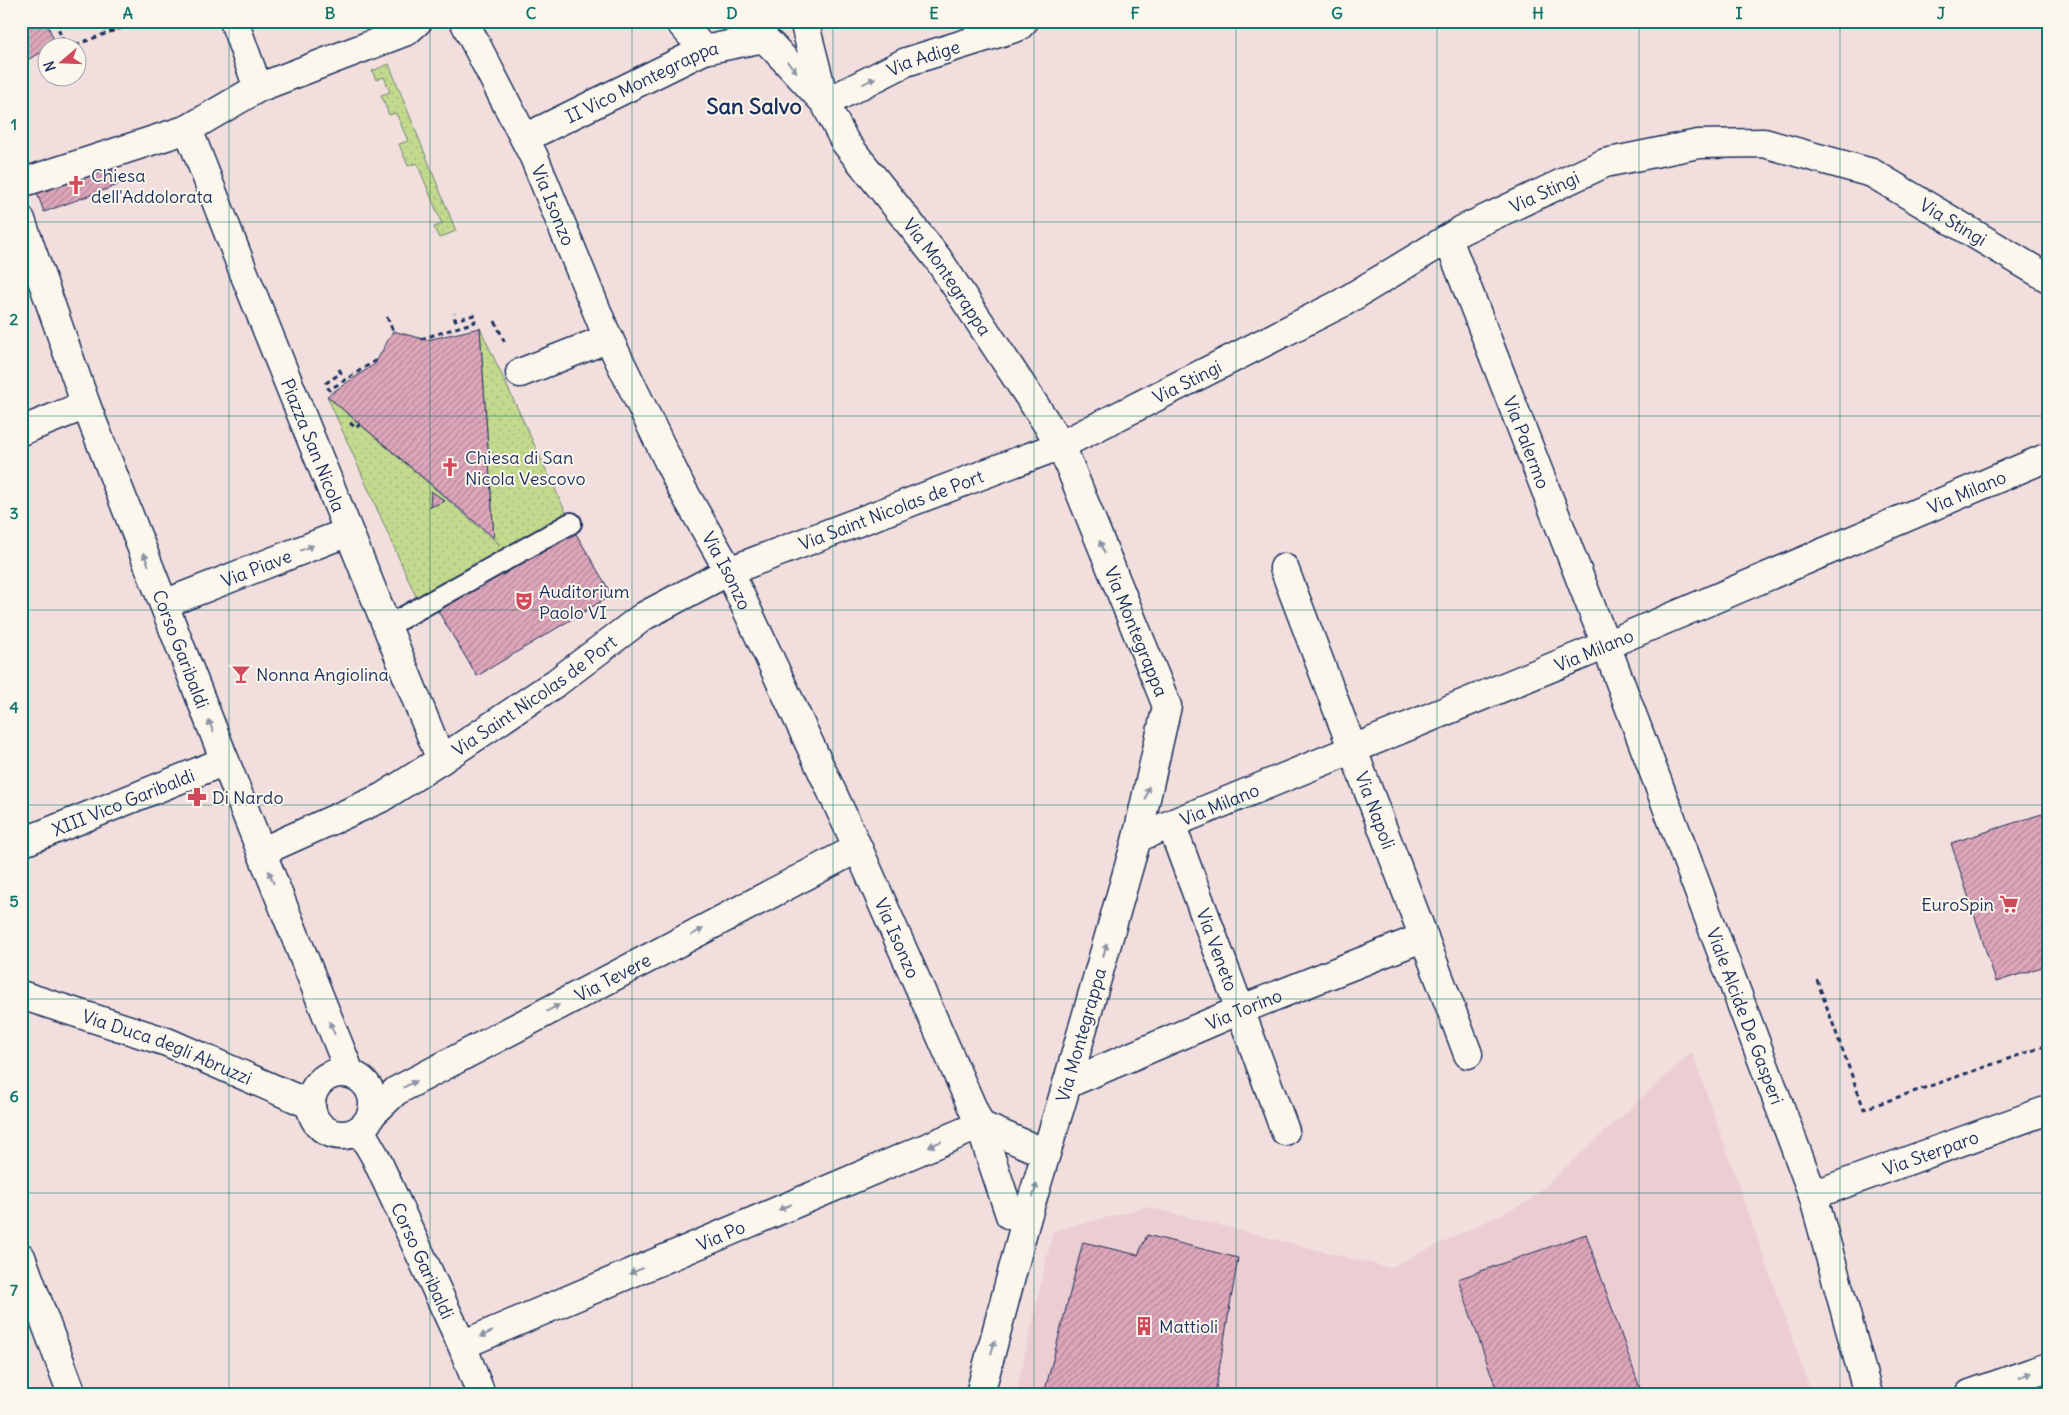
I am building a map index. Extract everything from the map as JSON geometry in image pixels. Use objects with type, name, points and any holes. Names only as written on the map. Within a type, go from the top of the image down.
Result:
[{"type":"street","points":[[234,21],[258,88]]},
{"type":"street","points":[[21,183],[188,129],[258,88],[406,31],[418,21]]},
{"type":"street","name":"Via Isonzo","points":[[464,21],[525,138],[609,338],[681,487],[729,572],[858,848],[980,1125],[1010,1215],[1026,1220]]},
{"type":"street","points":[[679,21],[704,50]]},
{"type":"street","name":"Via Montegrappa","points":[[804,21],[825,102],[845,142],[938,259],[1061,445],[1167,706],[1137,838],[1026,1220],[980,1394]]},
{"type":"street","name":"Via Adige","points":[[825,102],[906,62],[1018,27],[1024,21]]},
{"type":"street","points":[[754,30],[825,102]]},
{"type":"street","name":"II Vico Montegrappa","points":[[525,138],[704,50],[754,30]]},
{"type":"street","name":"Piazza San Nicola","points":[[188,129],[348,532],[442,760]]},
{"type":"street","name":"Via Stingi","points":[[1061,445],[1342,303],[1448,239],[1605,163],[1698,144],[1764,143],[1872,173],[2048,278]]},
{"type":"street","name":"Corso Garibaldi","points":[[24,238],[86,404],[225,761],[350,1074]]},
{"type":"street","name":"Via Palermo","points":[[1448,239],[1606,645]]},
{"type":"street","points":[[520,373],[609,338]]},
{"type":"street","points":[[21,431],[86,404]]},
{"type":"street","name":"Via Saint Nicolas de Port","points":[[261,852],[381,798],[442,760],[557,682],[644,616],[729,572],[1061,445]]},
{"type":"street","name":"Via Milano","points":[[1137,838],[1606,645],[2048,458]]},
{"type":"street","name":"Via Piave","points":[[164,604],[348,532]]},
{"type":"street","name":"Via Napoli","points":[[1284,568],[1468,1054]]},
{"type":"street","name":"Viale Alcide De Gasperi","points":[[1606,645],[1813,1196],[1868,1394]]},
{"type":"street","name":"XIII Vico Garibaldi","points":[[21,843],[225,761]]},
{"type":"street","name":"Via Veneto","points":[[1171,824],[1285,1130]]},
{"type":"street","name":"Via Tevere","points":[[366,1122],[396,1091],[858,848]]},
{"type":"street","name":"Via Torino","points":[[1067,1084],[1240,1010],[1424,937]]},
{"type":"street","name":"Via Duca degli Abruzzi","points":[[21,995],[167,1042],[311,1105]]},
{"type":"street","points":[[331,1074],[350,1074],[367,1085],[372,1094],[366,1122],[342,1135],[332,1134],[317,1122],[311,1105],[312,1095],[323,1080],[331,1074]]},
{"type":"street","name":"Via Sterparo","points":[[1813,1196],[2048,1110]]},
{"type":"street","name":"Corso Garibaldi","points":[[366,1122],[375,1156],[462,1345],[480,1394]]},
{"type":"street","points":[[980,1125],[1046,1153]]},
{"type":"street","name":"Via Po","points":[[462,1345],[980,1125]]},
{"type":"street","points":[[21,1257],[72,1394]]},
{"type":"street","points":[[1970,1394],[2048,1367]]},
{"type":"lane","points":[[386,626],[571,523]]},
{"type":"path","points":[[55,21],[63,38]]},
{"type":"path","points":[[122,21],[124,27]]},
{"type":"path","points":[[88,40],[140,21]]},
{"type":"path","points":[[421,339],[476,322],[474,315],[455,320],[454,314]]},
{"type":"path","points":[[387,316],[393,331]]},
{"type":"path","points":[[339,369],[341,373],[326,383],[329,390],[378,359]]},
{"type":"path","points":[[350,423],[356,428],[360,424]]},
{"type":"path","points":[[1817,980],[1864,1109],[2048,1045]]},
{"type":"shaded area","points":[[1692,1052],[1812,1394],[1016,1394],[1053,1231],[1148,1207],[1389,1268],[1529,1201]]},
{"type":"green space","points":[[389,64],[456,231],[439,238],[434,227],[442,224],[417,163],[408,166],[399,144],[408,141],[396,113],[389,115],[381,95],[390,92],[384,77],[376,80],[372,71]]},
{"type":"green space","points":[[480,328],[569,519],[417,599],[327,396],[500,545],[494,538]]},
{"type":"building","points":[[21,21],[46,21],[53,38],[38,38],[38,54],[21,63]]},
{"type":"building","name":"Chiesa dell'Addolorata","points":[[108,158],[118,185],[44,212],[34,185]]},
{"type":"building","name":"Chiesa di San Nicola Vescovo","points":[[480,328],[494,538],[327,396],[375,364],[393,331],[427,340]]},
{"type":"building","points":[[431,491],[445,501],[430,507]]},
{"type":"building","name":"Auditorium Paolo VI","points":[[572,527],[612,595],[477,676],[436,608]]},
{"type":"building","name":"EuroSpin","points":[[2048,812],[2048,965],[1996,982],[1951,843]]},
{"type":"building","points":[[1586,1234],[1642,1394],[1498,1394],[1458,1279]]},
{"type":"building","name":"Mattioli","points":[[1147,1235],[1238,1258],[1215,1394],[1044,1394],[1083,1242],[1138,1255]]},
{"type":"place","name":"Chiesa dell'Addolorata","points":[[76,185]]},
{"type":"place","name":"Chiesa di San Nicola Vescovo","points":[[450,467]]},
{"type":"place","name":"Auditorium Paolo VI","points":[[524,601]]},
{"type":"place","name":"Nonna Angiolina","points":[[241,674]]},
{"type":"place","name":"Di Nardo","points":[[197,797]]},
{"type":"place","name":"EuroSpin","points":[[2009,904]]},
{"type":"place","name":"Mattioli","points":[[1144,1326]]},
{"type":"district","name":"San Salvo","points":[[754,106]]}]
